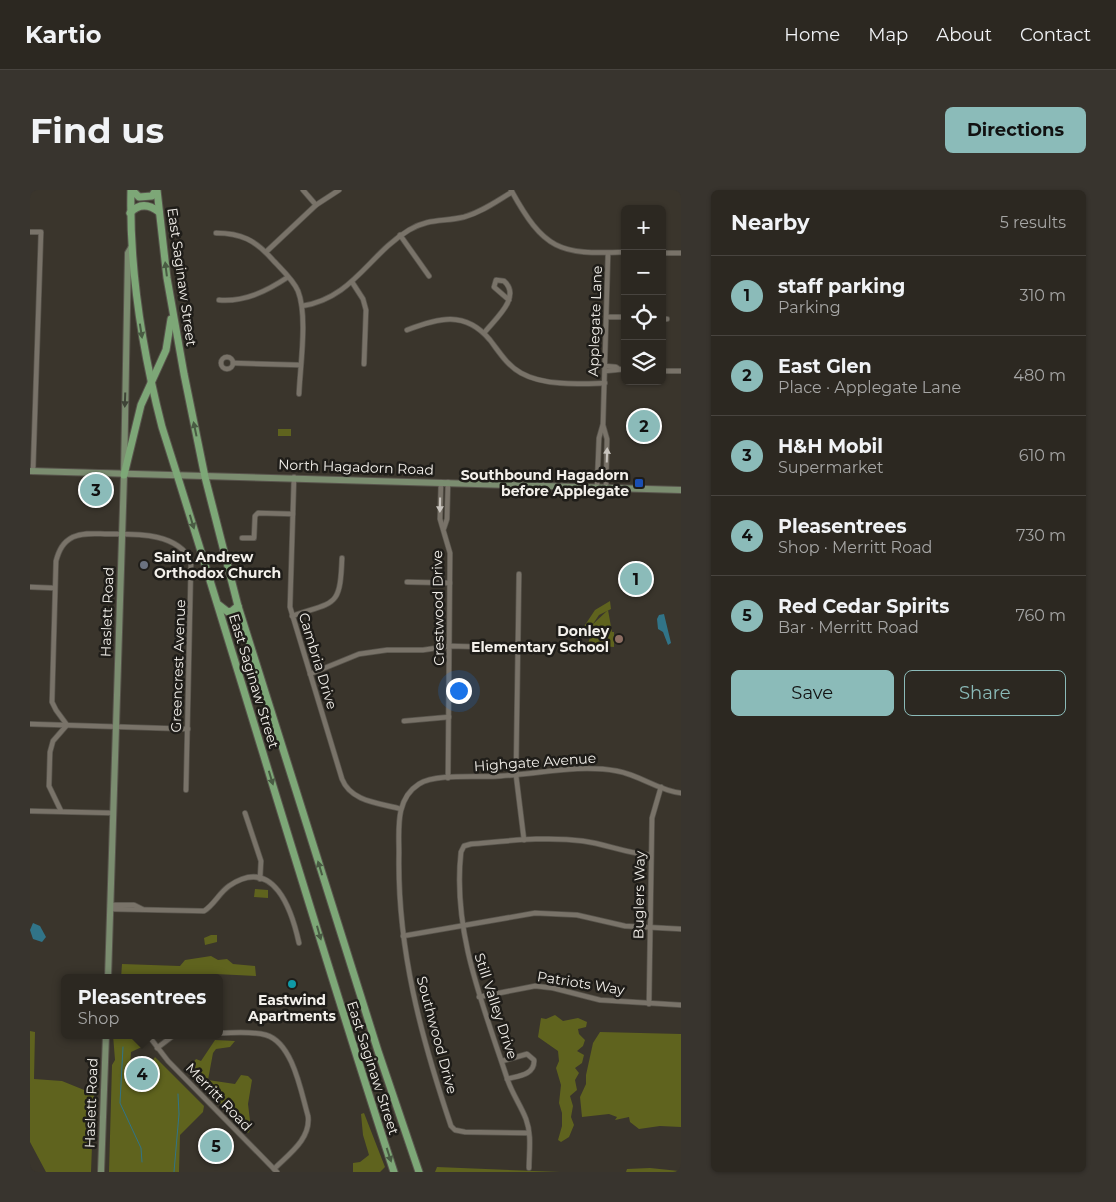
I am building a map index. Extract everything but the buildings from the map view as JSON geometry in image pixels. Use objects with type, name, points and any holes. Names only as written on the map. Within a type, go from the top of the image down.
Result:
[{"type":"main road","points":[[131,190],[139,197],[146,198],[152,196],[156,190]]},
{"type":"main road","name":"East Saginaw Street","points":[[131,190],[131,248],[139,319],[151,383],[177,476],[312,910],[339,1004],[394,1172]]},
{"type":"main road","name":"East Saginaw Street","points":[[156,190],[171,301],[204,477],[238,606],[375,1042],[420,1172]]},
{"type":"main road","points":[[130,213],[140,206],[149,206],[159,212]]},
{"type":"main road","name":"Haslett Road","points":[[108,974],[124,475],[127,261],[131,248]]},
{"type":"main road","points":[[124,475],[135,424],[169,341],[171,301]]},
{"type":"main road","name":"North Hagadorn Road","points":[[32,472],[204,477],[294,477],[681,490]]},
{"type":"main road","points":[[217,603],[228,612],[232,612],[238,606]]},
{"type":"main road","name":"Haslett Road","points":[[101,1172],[106,1039]]},
{"type":"street","points":[[303,190],[316,205]]},
{"type":"street","points":[[266,252],[316,205],[339,190]]},
{"type":"street","points":[[302,306],[335,295],[352,282],[400,235],[427,221],[460,218],[476,213],[511,191]]},
{"type":"street","name":"Applegate Lane","points":[[511,191],[537,230],[554,244],[582,254],[608,254],[605,383],[603,424],[599,438],[597,487]]},
{"type":"street","points":[[30,232],[41,232],[33,396],[32,472]]},
{"type":"street","points":[[216,233],[242,235],[251,239],[266,252],[298,291],[302,306],[299,394]]},
{"type":"street","points":[[400,235],[429,276]]},
{"type":"street","points":[[608,254],[621,252]]},
{"type":"street","points":[[666,253],[681,253]]},
{"type":"street","points":[[219,300],[240,300],[265,291],[288,277]]},
{"type":"street","points":[[484,333],[509,300],[511,294],[508,285],[504,281],[496,280],[494,287],[509,300]]},
{"type":"street","points":[[352,282],[363,299],[366,310],[364,364]]},
{"type":"street","points":[[607,317],[621,317]]},
{"type":"street","points":[[407,330],[430,321],[449,318],[463,321],[484,333],[505,361],[522,374],[541,380],[605,383]]},
{"type":"street","points":[[30,321],[38,322]]},
{"type":"street","points":[[233,364],[300,365]]},
{"type":"street","points":[[605,369],[621,369]]},
{"type":"street","points":[[666,371],[681,371]]},
{"type":"street","name":"Applegate Lane","points":[[603,424],[607,439],[606,487]]},
{"type":"street","name":"Cambria Drive","points":[[294,477],[292,616],[345,785],[355,796],[400,809]]},
{"type":"street","name":"Crestwood Drive","points":[[444,482],[440,518],[450,553],[448,778]]},
{"type":"street","points":[[242,538],[254,538],[255,516],[258,513],[293,514]]},
{"type":"street","points":[[68,724],[52,702],[56,561],[65,542],[78,535],[122,534]]},
{"type":"street","name":"Greencrest Avenue","points":[[122,534],[165,540],[182,549],[191,561],[186,790]]},
{"type":"street","points":[[292,616],[326,605],[338,596],[341,587],[342,558]]},
{"type":"street","points":[[519,574],[516,775],[524,840],[582,841],[610,846],[639,855],[651,855]]},
{"type":"street","points":[[407,582],[450,583]]},
{"type":"street","points":[[30,587],[54,588]]},
{"type":"street","points":[[310,674],[359,654],[387,650],[423,650],[450,646],[518,648]]},
{"type":"street","points":[[404,721],[449,717]]},
{"type":"street","points":[[30,724],[188,729]]},
{"type":"street","points":[[61,812],[49,786],[50,752],[53,741],[68,724]]},
{"type":"street","name":"Highgate Avenue","points":[[400,809],[408,795],[419,784],[448,778],[516,775],[532,772],[601,769],[630,774],[681,794]]},
{"type":"street","name":"Buglers Way","points":[[648,1004],[652,818],[660,787]]},
{"type":"street","name":"Southwood Drive","points":[[400,809],[398,881],[403,936],[418,1019],[451,1126],[455,1130],[465,1132],[529,1133]]},
{"type":"street","points":[[30,811],[112,813]]},
{"type":"street","points":[[245,813],[261,861],[260,879]]},
{"type":"street","name":"Still Valley Drive","points":[[524,840],[464,846],[461,852],[460,870],[463,925],[468,958],[479,997],[508,1079],[526,1119],[529,1133],[529,1168]]},
{"type":"street","points":[[110,907],[134,906],[142,909],[204,911],[229,886],[242,880],[260,879],[274,886],[284,896],[299,944]]},
{"type":"street","points":[[403,936],[519,915],[552,914],[582,916],[625,926],[681,929]]},
{"type":"street","name":"Patriots Way","points":[[479,997],[535,986],[553,988],[600,1000],[681,1005]]},
{"type":"street","points":[[223,1033],[268,1036],[278,1040],[287,1054],[308,1116],[309,1125],[302,1140],[276,1171]]},
{"type":"street","name":"Merritt Road","points":[[151,1039],[157,1048],[276,1171]]},
{"type":"street","points":[[157,1048],[169,1039]]},
{"type":"street","points":[[502,1061],[527,1054],[534,1060],[534,1067],[531,1071],[508,1079]]},
{"type":"green space","points":[[278,429],[291,429],[291,436],[278,436]]},
{"type":"green space","points":[[610,601],[611,609],[599,615],[589,630],[583,628],[595,610]]},
{"type":"green space","points":[[608,610],[612,632],[614,632],[614,647],[588,645],[593,624]]},
{"type":"green space","points":[[255,889],[268,890],[268,898],[254,897]]},
{"type":"green space","points":[[217,935],[217,942],[205,945],[204,938]]},
{"type":"green space","points":[[211,956],[218,960],[227,959],[233,964],[255,966],[256,976],[223,974],[121,974],[122,964],[180,966],[185,960]]},
{"type":"green space","points":[[555,1015],[563,1021],[578,1018],[587,1022],[586,1027],[578,1029],[579,1034],[585,1040],[583,1046],[577,1051],[584,1055],[582,1063],[575,1068],[579,1073],[575,1080],[577,1090],[570,1096],[573,1106],[571,1117],[574,1125],[569,1137],[561,1142],[558,1140],[562,1126],[562,1113],[559,1103],[561,1085],[556,1068],[559,1061],[558,1051],[538,1037],[541,1018],[546,1019]]},
{"type":"green space","points":[[30,1031],[35,1032],[34,1079],[62,1081],[94,1094],[91,1172],[46,1172],[30,1142]]},
{"type":"green space","points":[[600,1032],[681,1034],[681,1127],[660,1126],[639,1129],[630,1122],[629,1117],[615,1120],[617,1117],[609,1114],[582,1117],[580,1097],[586,1084],[586,1075],[593,1043]]},
{"type":"green space","points":[[113,1039],[140,1039],[144,1046],[131,1052],[130,1068],[135,1076],[135,1082],[148,1082],[149,1066],[155,1057],[204,1106],[203,1112],[180,1135],[179,1172],[109,1172],[112,1065],[115,1060]]},
{"type":"green space","points":[[215,1040],[235,1041],[230,1047],[216,1049],[213,1053],[208,1080],[235,1084],[241,1075],[248,1076],[252,1080],[248,1104],[251,1129],[248,1133],[188,1069],[196,1059],[201,1061]]},
{"type":"green space","points":[[364,1113],[385,1167],[380,1172],[353,1172],[353,1163],[360,1162],[369,1155],[363,1135],[361,1114]]},
{"type":"green space","points":[[437,1167],[560,1172],[435,1172]]},
{"type":"green space","points":[[650,1168],[680,1172],[626,1172],[627,1169]]},
{"type":"water","points":[[664,614],[671,643],[668,645],[663,632],[658,629],[657,619],[659,615]]},
{"type":"water","points":[[33,923],[40,926],[46,937],[42,942],[33,939],[30,930]]},
{"type":"waterway","points":[[123,1047],[120,1103],[141,1148],[142,1162]]},
{"type":"waterway","points":[[174,1172],[179,1114],[178,1094]]},
{"type":"place","name":"East Glen","points":[[644,426]]},
{"type":"place","name":"Southbound Hagadorn before Applegate","points":[[639,483]]},
{"type":"place","name":"H&H Mobil","points":[[96,490]]},
{"type":"place","name":"Saint Andrew Orthodox Church","points":[[144,565]]},
{"type":"place","name":"staff parking","points":[[636,579]]},
{"type":"place","name":"Donley Elementary School","points":[[619,639]]},
{"type":"place","name":"Eastwind Apartments","points":[[292,984]]},
{"type":"place","name":"Pleasentrees","points":[[142,1074]]},
{"type":"place","name":"Red Cedar Spirits","points":[[216,1146]]}]
